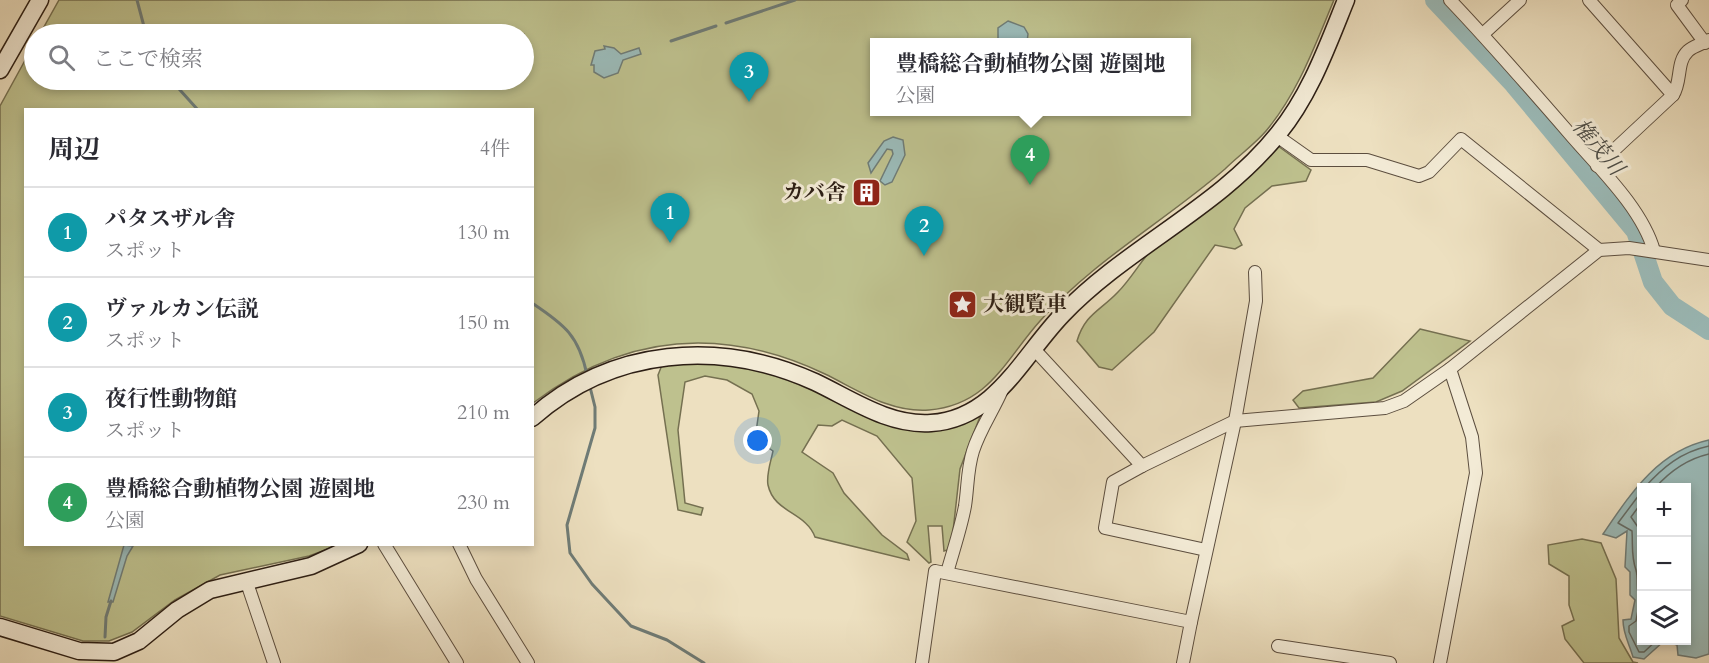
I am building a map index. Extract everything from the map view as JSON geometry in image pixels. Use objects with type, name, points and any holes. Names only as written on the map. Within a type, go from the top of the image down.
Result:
[{"type":"street","points":[[26,24],[40,0]]},
{"type":"street","points":[[534,416],[562,395],[604,374],[637,362],[689,355],[725,356],[760,362],[794,373],[883,415],[920,423],[942,422],[971,412],[1003,387],[1062,315],[1090,288],[1239,174],[1277,136],[1308,90],[1346,0]]},
{"type":"street","points":[[1449,0],[1483,34],[1637,215],[1649,233],[1652,251]]},
{"type":"street","points":[[1483,34],[1520,0]]},
{"type":"street","points":[[1589,0],[1673,95]]},
{"type":"street","points":[[1597,166],[1673,95],[1679,86],[1681,58],[1689,49],[1707,42],[1677,5],[1682,0]]},
{"type":"street","points":[[0,70],[24,28]]},
{"type":"street","points":[[1277,136],[1311,160],[1366,160],[1419,176],[1429,172],[1461,139],[1599,250]]},
{"type":"street","points":[[1206,550],[1105,528],[1113,482],[1235,421],[1385,408],[1404,401],[1449,369],[1599,250],[1635,249],[1706,260],[1709,247]]},
{"type":"street","points":[[1183,663],[1235,421],[1256,301],[1255,272]]},
{"type":"street","points":[[1034,349],[1142,466]]},
{"type":"street","points":[[1440,663],[1476,472],[1472,437],[1449,369]]},
{"type":"street","points":[[947,573],[965,506],[967,471],[972,452],[980,430],[994,408],[1003,387]]},
{"type":"street","points":[[0,627],[79,651],[115,657],[139,642],[196,597],[225,585],[311,566],[355,546]]},
{"type":"street","points":[[385,546],[457,663]]},
{"type":"street","points":[[460,546],[476,579],[528,663]]},
{"type":"street","points":[[922,663],[936,571],[1191,622]]},
{"type":"street","points":[[246,580],[274,663]]},
{"type":"street","points":[[1278,646],[1390,663]]},
{"type":"green space","points":[[59,0],[1334,0],[1297,85],[1261,136],[1202,188],[1083,279],[1040,321],[994,378],[981,390],[950,406],[929,410],[901,408],[888,404],[787,358],[749,348],[711,343],[674,344],[638,351],[603,362],[567,380],[534,402],[534,108],[24,108],[24,546],[336,546],[309,556],[220,575],[175,600],[132,632],[109,641],[83,641],[0,616],[0,106],[24,62],[24,90],[534,90],[534,24],[46,24]]},
{"type":"green space","points":[[1278,146],[1311,170],[1306,181],[1272,186],[1245,208],[1234,229],[1242,245],[1235,249],[1215,245],[1154,332],[1112,370],[1099,367],[1077,341],[1084,325],[1123,287],[1153,248]]},
{"type":"green space","points":[[1420,329],[1470,341],[1402,391],[1376,402],[1299,408],[1293,400],[1303,391],[1373,378]]},
{"type":"green space","points":[[673,361],[766,368],[884,421],[981,414],[960,469],[951,549],[944,551],[942,526],[928,526],[931,562],[929,563],[907,542],[916,521],[912,478],[877,436],[842,420],[832,426],[818,425],[802,452],[833,473],[844,493],[882,535],[907,554],[909,560],[815,537],[805,522],[783,507],[771,494],[768,477],[773,451],[755,439],[759,411],[752,394],[727,380],[705,376],[685,382],[678,430],[685,503],[703,508],[701,515],[678,510],[658,375],[662,365]]},
{"type":"green space","points":[[1582,539],[1601,543],[1616,579],[1619,638],[1633,662],[1638,663],[1584,663],[1565,639],[1562,626],[1574,620],[1569,605],[1569,576],[1549,564],[1548,545]]},
{"type":"water","points":[[1008,21],[1024,27],[1028,38],[998,38],[998,28]]},
{"type":"water","points":[[604,46],[614,48],[621,54],[639,48],[641,54],[623,60],[618,73],[604,78],[594,72],[594,65],[591,65],[595,51],[605,49]]},
{"type":"water","points":[[893,137],[903,140],[905,155],[892,182],[885,185],[880,181],[893,154],[892,150],[887,149],[871,173],[868,163],[884,141]]},
{"type":"water","points":[[1709,440],[1709,654],[1696,658],[1678,655],[1677,645],[1691,645],[1691,483],[1641,483],[1660,464],[1675,454]]},
{"type":"water","points":[[1637,487],[1637,645],[1660,645],[1644,659],[1633,657],[1623,625],[1623,620],[1631,619],[1635,600],[1630,595],[1630,572],[1625,567],[1627,531],[1616,538],[1603,534]]},
{"type":"water","points":[[124,546],[133,546],[127,556],[113,602],[108,602]]},
{"type":"waterway","points":[[137,0],[143,24]]},
{"type":"waterway","points":[[726,23],[795,0]]},
{"type":"waterway","name":"権茂川","points":[[1435,0],[1514,84],[1636,231],[1653,282],[1672,306],[1709,330]]},
{"type":"waterway","points":[[671,41],[716,26]]},
{"type":"waterway","points":[[180,90],[196,108]]},
{"type":"waterway","points":[[534,304],[569,333],[580,350],[587,375]]},
{"type":"waterway","points":[[590,387],[595,407],[595,428],[567,525],[570,553],[592,584],[631,626],[667,640],[704,663]]},
{"type":"waterway","points":[[105,637],[106,617],[111,601]]},
{"type":"place","name":"夜行性動物館","points":[[749,102]]},
{"type":"place","name":"豊橋総合動植物公園 遊園地","points":[[1030,185]]},
{"type":"place","name":"カバ舎","points":[[867,192]]},
{"type":"place","name":"パタスザル舎","points":[[670,243]]},
{"type":"place","name":"ヴァルカン伝説","points":[[924,256]]},
{"type":"place","name":"大観覧車","points":[[962,304]]}]
